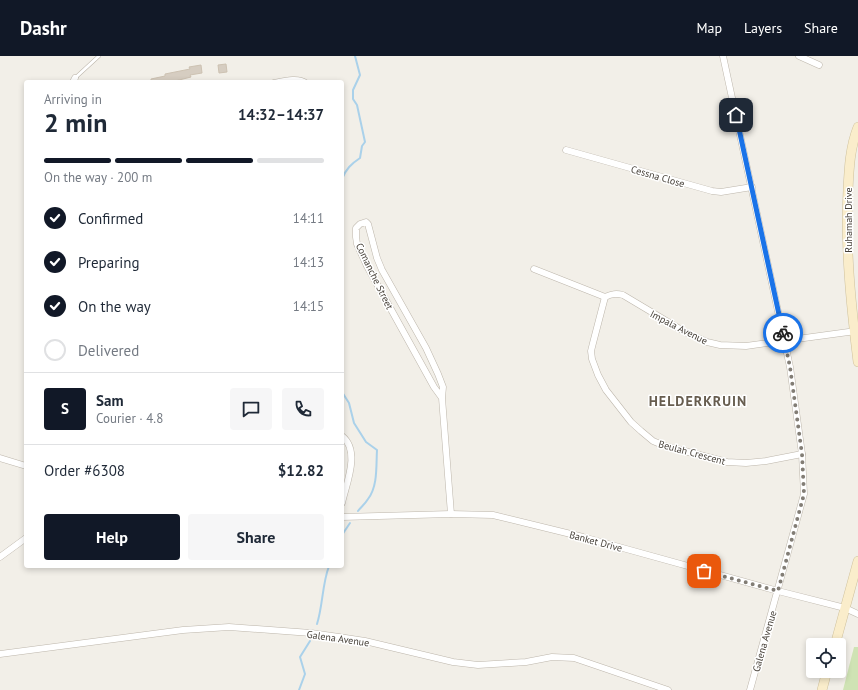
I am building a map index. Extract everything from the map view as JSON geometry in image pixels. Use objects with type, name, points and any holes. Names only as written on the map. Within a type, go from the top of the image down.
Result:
[{"type":"street","name":"Galena Avenue","points":[[723,56],[790,367],[802,454],[804,494],[750,690]]},
{"type":"street","points":[[799,56],[818,65]]},
{"type":"street","name":"Ruhamah Drive","points":[[858,127],[850,160],[846,215],[848,259],[858,362]]},
{"type":"street","name":"Cessna Close","points":[[566,150],[712,191],[721,192],[752,187]]},
{"type":"street","name":"Comanche Street","points":[[442,398],[434,387],[367,266],[356,237],[356,228],[360,224],[366,222],[368,224],[377,258],[382,270],[426,348],[443,387],[442,398],[451,514]]},
{"type":"street","name":"Impala Avenue","points":[[534,269],[606,297],[611,294],[623,296],[685,332],[707,342],[720,345],[746,346],[856,331]]},
{"type":"street","name":"Beulah Crescent","points":[[606,297],[591,351],[592,358],[598,375],[606,390],[631,422],[653,441],[665,446],[727,462],[746,463],[766,461],[802,454]]},
{"type":"street","points":[[344,439],[349,445],[351,452],[350,469],[344,494]]},
{"type":"street","points":[[0,458],[24,465]]},
{"type":"street","name":"Banket Drive","points":[[344,517],[451,514],[493,515],[506,517],[845,608],[858,614]]},
{"type":"street","points":[[0,557],[24,539]]},
{"type":"street","points":[[836,638],[858,561]]},
{"type":"street","name":"Galena Avenue","points":[[0,654],[183,630],[229,627],[339,636],[453,662],[478,666],[526,662],[552,657],[574,658],[668,690]]},
{"type":"street","points":[[822,690],[825,678]]},
{"type":"lane","points":[[74,80],[99,56]]},
{"type":"lane","points":[[283,80],[294,78],[304,80]]},
{"type":"green space","points":[[854,647],[858,647],[858,690],[843,690]]},
{"type":"building","points":[[226,64],[227,72],[219,73],[218,65]]},
{"type":"building","points":[[201,65],[202,73],[190,75],[191,77],[179,80],[151,80],[165,76],[165,74],[190,69],[189,67]]},
{"type":"waterway","points":[[344,174],[349,167],[360,158],[362,146],[365,142],[357,105],[353,99],[353,90],[360,75],[355,56]]},
{"type":"waterway","points":[[344,395],[349,403],[354,423],[366,442],[377,450],[375,482],[367,501],[358,511]]},
{"type":"waterway","points":[[344,532],[350,523]]},
{"type":"waterway","points":[[317,624],[328,568]]},
{"type":"waterway","points":[[299,690],[305,674],[300,657],[310,641]]},
{"type":"way so far","points":[[704,571],[778,591],[804,494],[802,454],[790,367],[783,333]]},
{"type":"district","name":"HELDERKRUIN","points":[[698,401]]},
{"type":"route","points":[[736,115],[783,333]]}]
